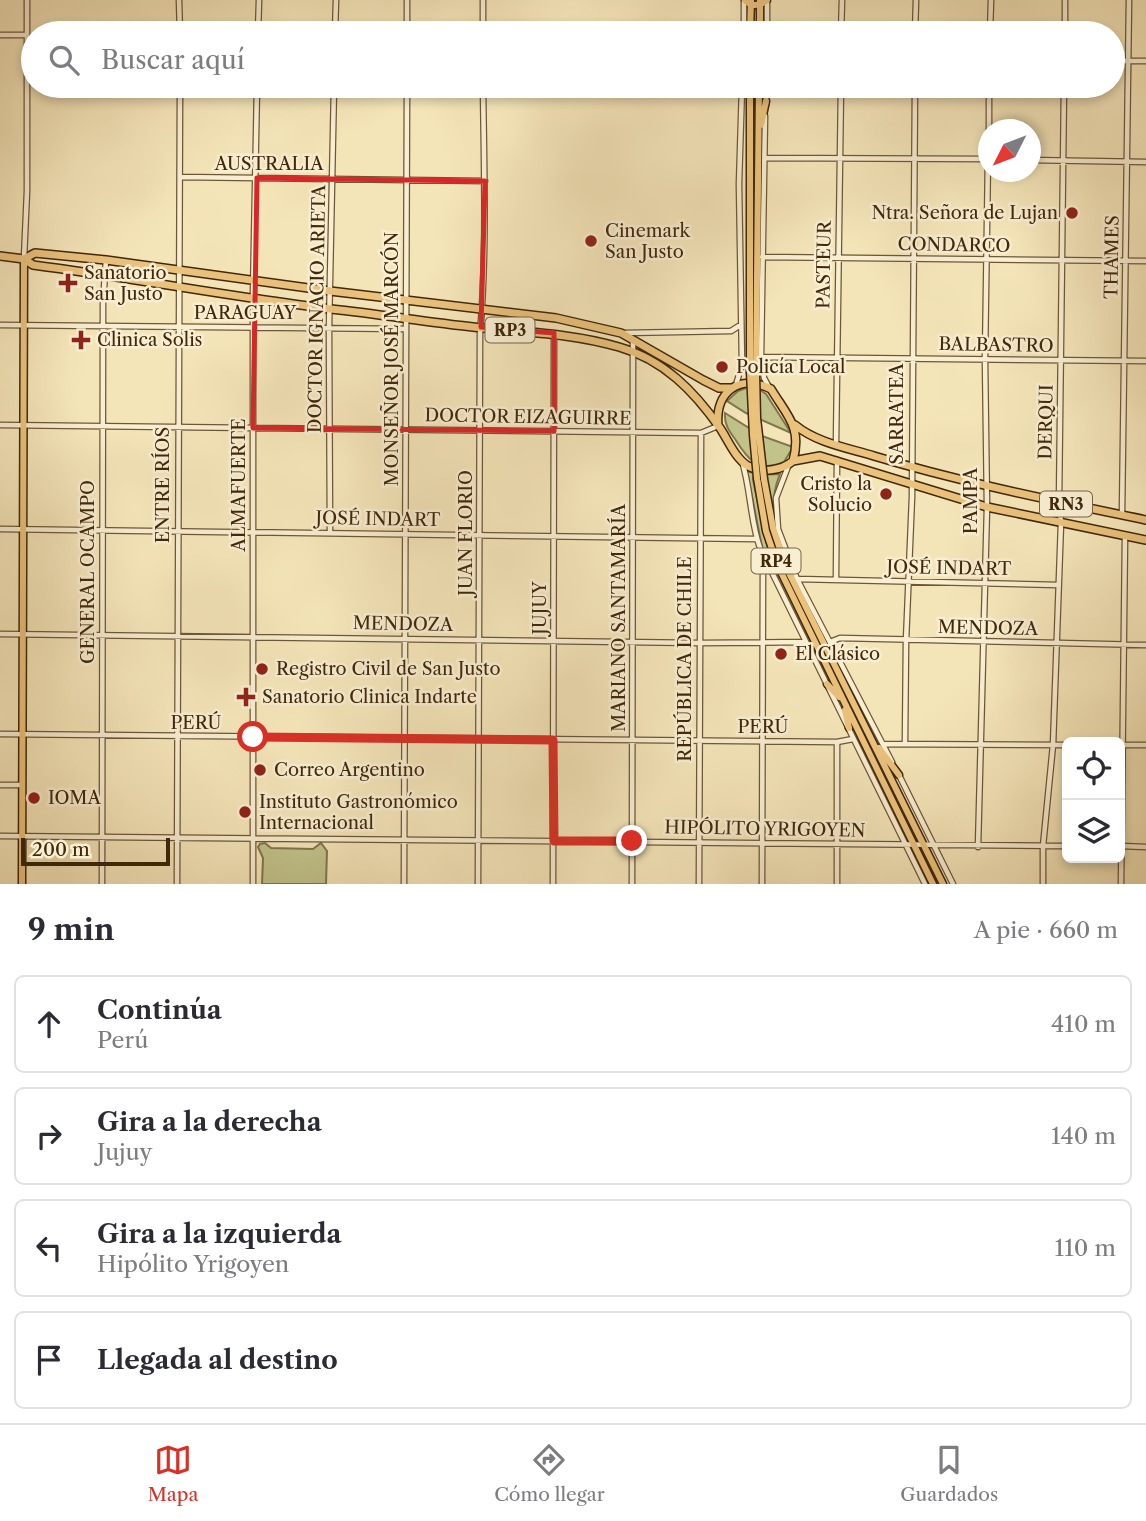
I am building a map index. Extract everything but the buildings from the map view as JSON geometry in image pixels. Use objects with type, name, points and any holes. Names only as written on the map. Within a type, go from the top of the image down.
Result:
[{"type":"highway","name":"RP3","points":[[24,259],[35,253],[106,260],[330,291],[556,318],[621,333],[719,388],[734,387]]},
{"type":"highway","name":"RP3","points":[[0,256],[24,259],[33,265],[253,298],[481,327],[554,333],[613,345],[634,352],[671,372],[718,426]]},
{"type":"highway","points":[[741,460],[718,426],[721,399],[734,387],[753,383],[771,389]]},
{"type":"highway","name":"RN3","points":[[771,389],[792,422],[797,438],[791,462]]},
{"type":"highway","name":"RN3","points":[[792,422],[808,434],[911,467],[1059,503],[1146,520]]},
{"type":"highway","name":"RN3","points":[[741,460],[755,469],[765,470],[780,468],[791,462],[815,456],[837,460],[911,486],[987,507],[1146,540]]},
{"type":"main road","points":[[749,21],[748,1],[767,0]]},
{"type":"main road","points":[[760,2],[760,21]]},
{"type":"main road","name":"RP4","points":[[750,98],[753,373],[766,531],[778,566],[933,884]]},
{"type":"main road","name":"RP4","points":[[753,373],[759,98]]},
{"type":"main road","points":[[757,144],[766,102]]},
{"type":"main road","points":[[22,884],[24,259]]},
{"type":"main road","name":"RP4","points":[[760,478],[786,567],[943,884]]},
{"type":"main road","points":[[827,684],[844,701],[849,728]]},
{"type":"main road","points":[[869,734],[899,775]]},
{"type":"street","points":[[27,0],[27,21]]},
{"type":"street","points":[[180,0],[180,21]]},
{"type":"street","points":[[258,21],[259,0]]},
{"type":"street","points":[[335,21],[336,0]]},
{"type":"street","points":[[407,0],[407,21]]},
{"type":"street","points":[[483,0],[483,21]]},
{"type":"street","points":[[767,0],[767,21]]},
{"type":"street","points":[[841,21],[842,0]]},
{"type":"street","points":[[915,0],[915,21]]},
{"type":"street","points":[[990,21],[991,0]]},
{"type":"street","points":[[1065,0],[1065,21]]},
{"type":"street","name":"THAMES","points":[[1122,515],[1129,0]]},
{"type":"street","points":[[745,21],[748,1]]},
{"type":"street","points":[[0,35],[21,35]]},
{"type":"street","points":[[1128,61],[1146,61]]},
{"type":"street","points":[[24,259],[27,98]]},
{"type":"street","name":"ENTRE RÍOS","points":[[177,884],[180,98]]},
{"type":"street","name":"ALMAFUERTE","points":[[253,884],[253,298],[257,98]]},
{"type":"street","name":"DOCTOR IGNACIO ARIETA","points":[[330,533],[329,328],[334,98]]},
{"type":"street","name":"MONSEÑOR JOSÉ MARCÓN","points":[[404,884],[407,98]]},
{"type":"street","name":"JUAN FLORIO","points":[[478,884],[481,327],[485,181],[483,98]]},
{"type":"street","points":[[734,387],[742,364],[739,184],[742,98]]},
{"type":"street","points":[[766,98],[761,357],[764,378],[771,389]]},
{"type":"street","name":"PASTEUR","points":[[836,444],[841,98]]},
{"type":"street","name":"SARRATEA","points":[[905,743],[915,98]]},
{"type":"street","points":[[989,98],[989,119]]},
{"type":"street","name":"DERQUI","points":[[1043,884],[1043,846],[1053,745],[1058,643],[1064,98]]},
{"type":"street","points":[[765,158],[978,158]]},
{"type":"street","points":[[1041,160],[1146,162]]},
{"type":"street","name":"AUSTRALIA","points":[[180,177],[485,181]]},
{"type":"street","name":"PAMPA","points":[[978,847],[987,507],[985,359],[989,182]]},
{"type":"street","name":"CONDARCO","points":[[762,257],[1146,261]]},
{"type":"street","name":"GENERAL OCAMPO","points":[[102,884],[103,326],[106,260]]},
{"type":"street","points":[[621,333],[731,331],[737,329],[741,321]]},
{"type":"street","name":"PARAGUAY","points":[[0,325],[405,329]]},
{"type":"street","name":"JUJUY","points":[[553,884],[554,333]]},
{"type":"street","name":"MARIANO SANTAMARÍA","points":[[632,884],[633,339]]},
{"type":"street","name":"BALBASTRO","points":[[761,357],[1146,361]]},
{"type":"street","name":"DOCTOR EIZAGUIRRE","points":[[0,425],[701,433],[718,426]]},
{"type":"street","name":"REPÚBLICA DE CHILE","points":[[699,884],[701,433]]},
{"type":"street","points":[[741,460],[749,485],[756,539],[763,556],[925,884]]},
{"type":"street","points":[[836,579],[837,460]]},
{"type":"street","points":[[791,462],[780,482],[776,498],[776,519],[797,579],[953,884]]},
{"type":"street","name":"JOSÉ INDART","points":[[0,529],[756,539]]},
{"type":"street","points":[[1121,737],[1125,535]]},
{"type":"street","points":[[762,884],[763,556]]},
{"type":"street","name":"JOSÉ INDART","points":[[797,579],[1058,585]]},
{"type":"street","name":"MENDOZA","points":[[0,634],[806,642]]},
{"type":"street","name":"MENDOZA","points":[[830,642],[840,638],[1146,645]]},
{"type":"street","name":"PERÚ","points":[[0,734],[837,742],[853,739]]},
{"type":"street","points":[[837,742],[837,884]]},
{"type":"street","points":[[883,744],[1062,745]]},
{"type":"street","points":[[1125,745],[1146,745]]},
{"type":"street","points":[[0,785],[22,785]]},
{"type":"street","name":"HIPÓLITO YRIGOYEN","points":[[0,836],[1062,846]]},
{"type":"street","points":[[1125,846],[1146,847]]},
{"type":"street","points":[[1121,863],[1121,884]]},
{"type":"highlighted area","points":[[257,178],[485,181],[481,327],[554,333],[554,431],[253,428]]},
{"type":"green space","points":[[746,388],[760,390],[766,394],[791,433],[746,413],[727,401]]},
{"type":"green space","points":[[725,413],[762,436],[793,447],[784,462],[767,466],[749,458],[729,430]]},
{"type":"green space","points":[[747,471],[759,475],[780,474],[774,511],[777,535],[785,558],[883,750],[865,721],[790,572],[778,540],[766,482],[753,480],[768,550],[833,689],[821,670],[762,547]]},
{"type":"green space","points":[[265,843],[271,848],[313,849],[321,843],[327,851],[326,884],[262,884],[263,858],[258,847]]},
{"type":"place","name":"Ntra. Señora de Lujan","points":[[1072,213]]},
{"type":"place","name":"Cinemark San Justo","points":[[591,241]]},
{"type":"place","name":"Sanatorio San Justo","points":[[68,283]]},
{"type":"place","name":"Clinica Solis","points":[[81,340]]},
{"type":"place","name":"Policía Local","points":[[722,367]]},
{"type":"place","name":"Cristo la Solucio","points":[[886,494]]},
{"type":"place","name":"El Clásico","points":[[781,654]]},
{"type":"place","name":"Registro Civil de San Justo","points":[[262,669]]},
{"type":"place","name":"Sanatorio Clinica Indarte","points":[[246,697]]},
{"type":"place","name":"Correo Argentino","points":[[260,770]]},
{"type":"place","name":"IOMA","points":[[34,798]]},
{"type":"place","name":"Instituto Gastronómico Internacional","points":[[245,812]]},
{"type":"route","points":[[253,737],[553,740],[554,841],[632,841]]}]
